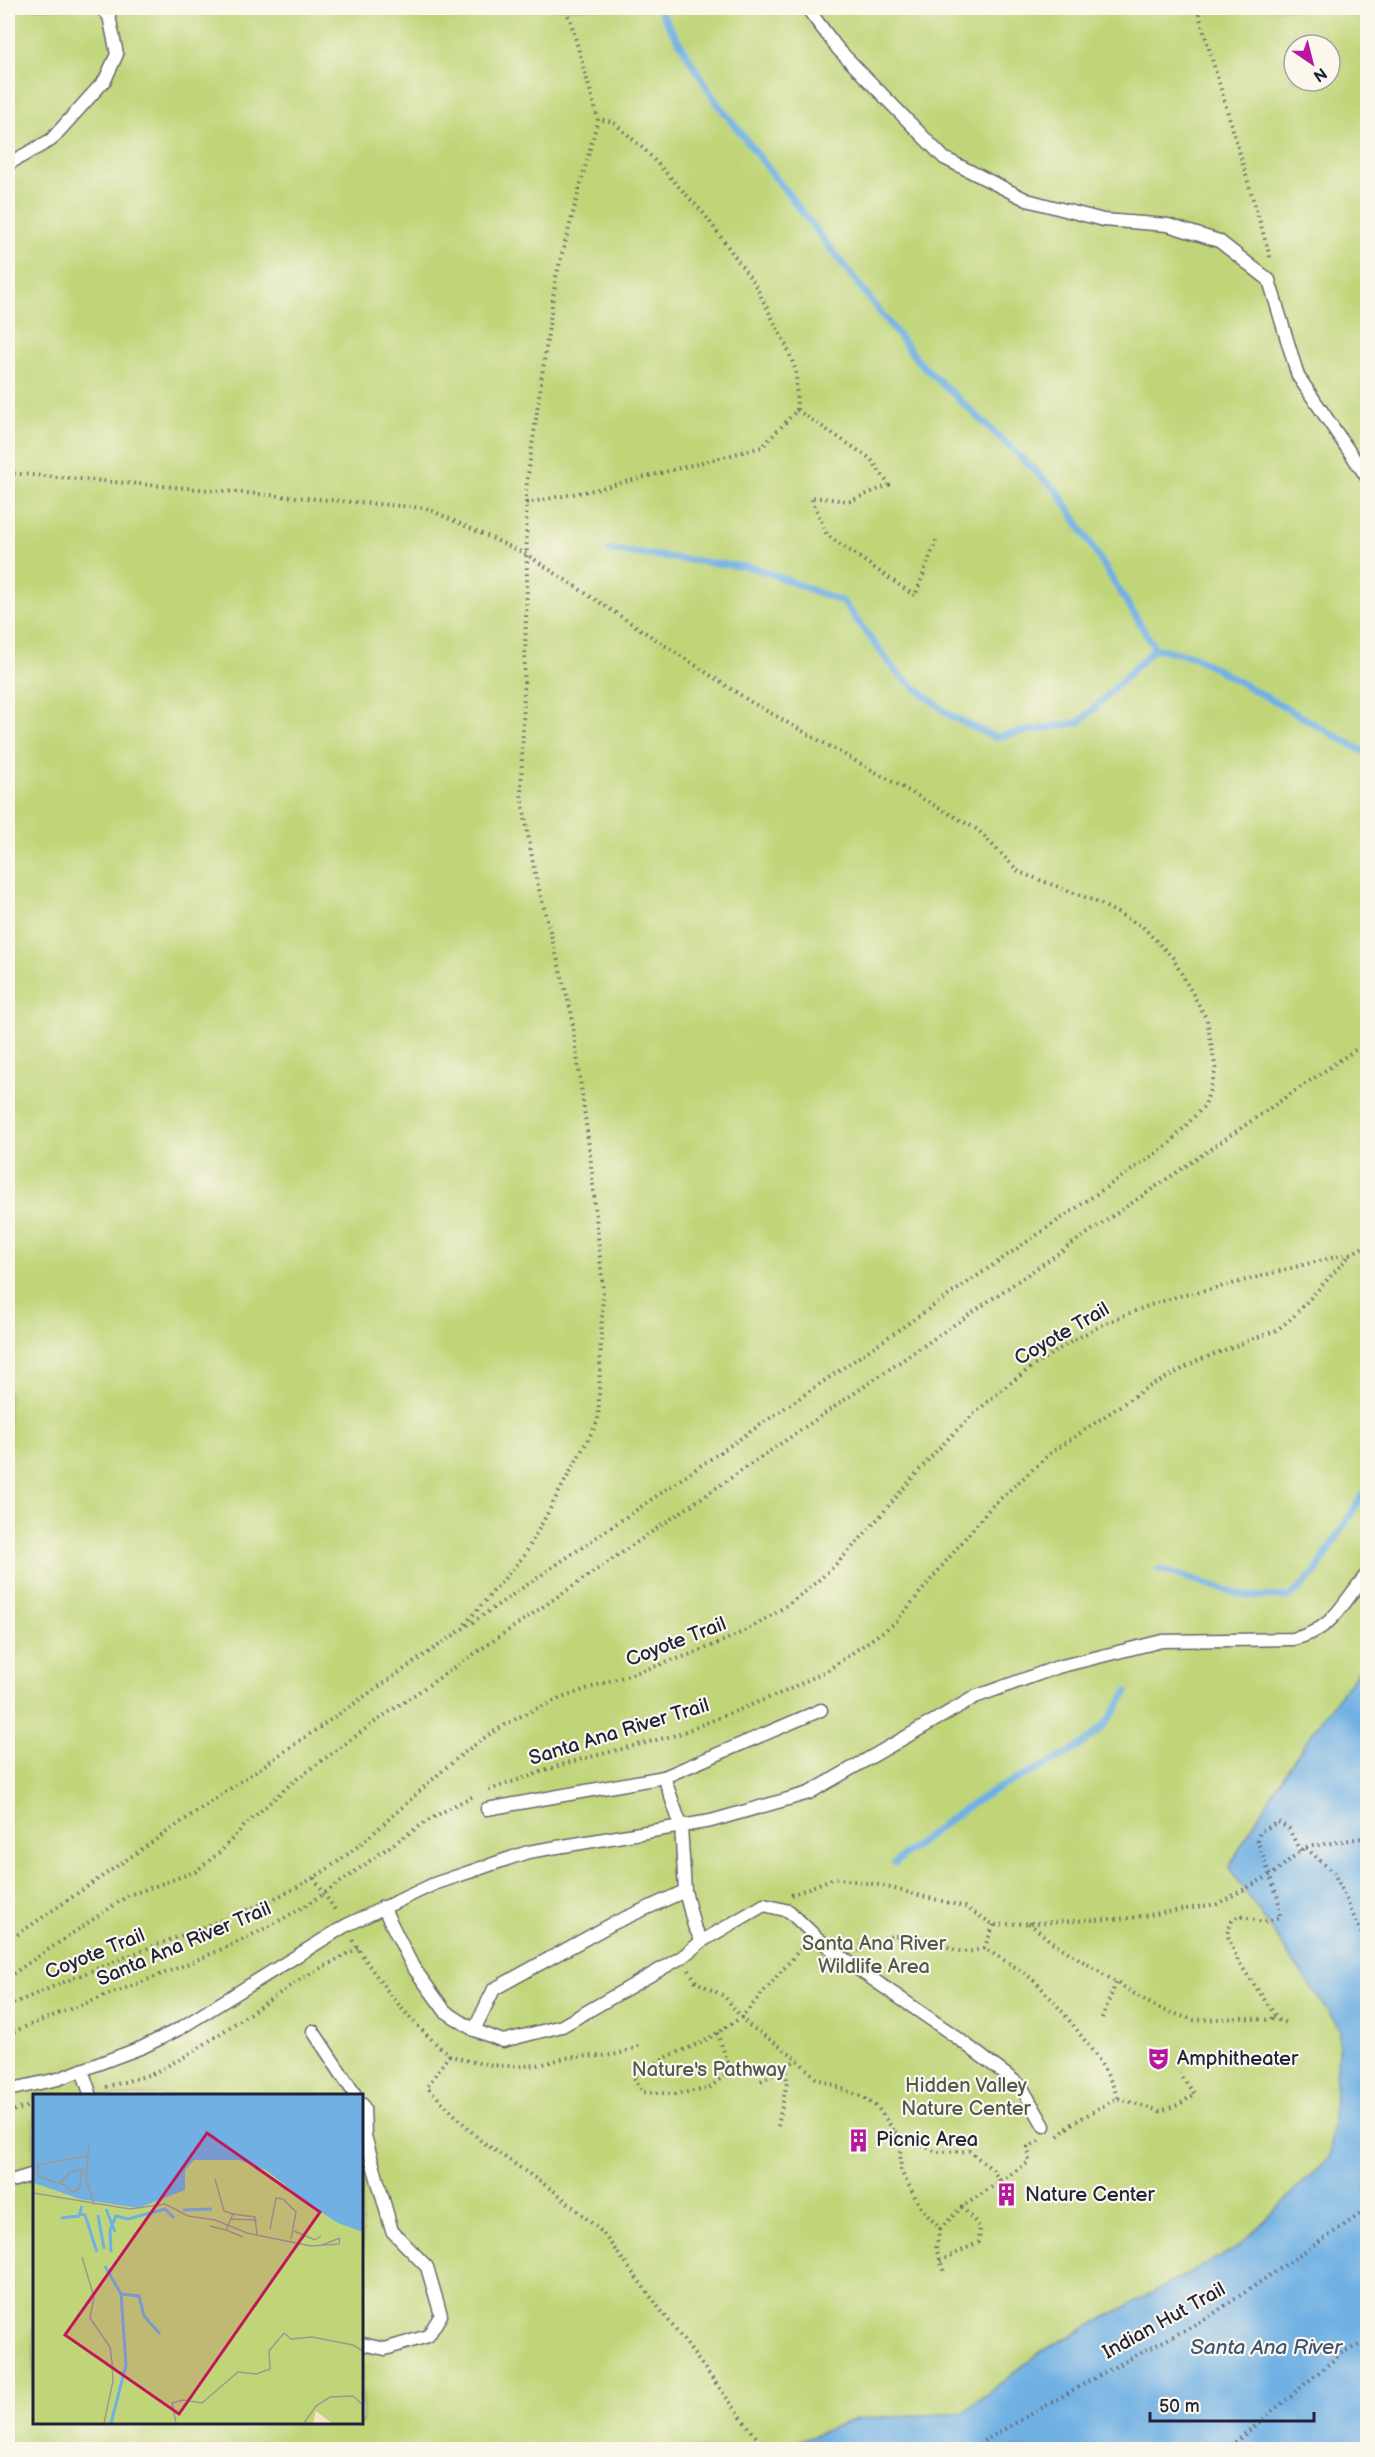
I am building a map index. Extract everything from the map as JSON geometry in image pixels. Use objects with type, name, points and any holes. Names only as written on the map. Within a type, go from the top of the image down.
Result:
[{"type":"lane","points":[[8,164],[51,140],[105,80],[117,54],[109,16],[101,8]]},
{"type":"lane","points":[[807,8],[838,49],[944,158],[1027,200],[1103,220],[1168,225],[1219,241],[1269,280],[1298,376],[1368,479]]},
{"type":"lane","points":[[8,2090],[82,2070],[143,2047],[179,2029],[345,1926],[434,1884],[528,1852],[711,1821],[809,1793],[975,1697],[1058,1667],[1162,1641],[1293,1638],[1309,1635],[1334,1619],[1368,1573]]},
{"type":"lane","points":[[487,1809],[664,1777],[821,1710]]},
{"type":"lane","points":[[664,1777],[681,1826],[685,1892],[694,1926],[702,1941]]},
{"type":"lane","points":[[474,2030],[494,1989],[614,1923],[685,1892]]},
{"type":"lane","points":[[383,1907],[413,1967],[445,2011],[474,2030],[503,2041],[562,2026],[682,1957],[702,1941],[764,1905],[789,1911],[813,1935],[855,1967],[952,2034],[1021,2086],[1044,2126]]},
{"type":"lane","points":[[313,2031],[355,2094]]},
{"type":"lane","points":[[82,2070],[90,2093]]},
{"type":"lane","points":[[363,2106],[365,2136],[392,2231],[427,2267],[441,2315],[428,2336],[385,2349],[363,2344]]},
{"type":"lane","points":[[8,2182],[33,2174]]},
{"type":"path","points":[[462,1628],[524,1556],[598,1421],[603,1289],[589,1143],[572,1011],[535,874],[521,794],[526,503],[556,277],[598,119],[570,19],[564,8]]},
{"type":"path","points":[[1197,8],[1270,260],[1269,280]]},
{"type":"path","points":[[526,503],[594,490],[762,447],[797,410],[796,371],[786,345],[754,283],[705,215],[645,150],[613,122],[598,119]]},
{"type":"path","points":[[797,410],[871,459],[889,485],[850,501],[811,497],[827,535],[915,596],[937,538]]},
{"type":"path","points":[[8,472],[426,508],[526,554],[752,702],[978,830],[1019,872],[1095,901],[1142,926],[1173,958],[1207,1020],[1216,1070],[1205,1105],[1168,1145],[8,1941]]},
{"type":"path","points":[[8,1977],[129,1895],[195,1872],[220,1852],[245,1825],[294,1781],[382,1717],[1368,1041]]},
{"type":"path","points":[[1351,1254],[1368,1244]]},
{"type":"path","name":"Santa Ana River Trail","points":[[8,2034],[253,1934],[324,1894],[418,1828],[473,1797],[512,1780],[676,1735],[786,1691],[828,1670],[895,1623],[991,1507],[1052,1452],[1094,1422],[1163,1379],[1199,1360],[1277,1330],[1292,1318],[1351,1254]]},
{"type":"path","name":"Coyote Trail","points":[[8,2006],[263,1904],[314,1878],[349,1853],[442,1770],[508,1723],[558,1699],[711,1648],[767,1619],[809,1591],[848,1555],[947,1440],[1023,1371],[1062,1347],[1114,1319],[1168,1299],[1351,1254]]},
{"type":"path","points":[[1272,2018],[1275,2015],[1238,1961],[1227,1934],[1232,1920],[1239,1916],[1263,1922],[1280,1917],[1278,1898],[1257,1840],[1260,1832],[1278,1822],[1289,1829],[1300,1851]]},
{"type":"path","points":[[764,1905],[834,1878],[879,1885],[965,1907],[994,1925],[1131,1918],[1217,1904],[1269,1875],[1305,1847],[1368,1837]]},
{"type":"path","points":[[1305,1847],[1334,1873],[1368,1953]]},
{"type":"path","points":[[314,1878],[384,1989],[415,2026],[449,2055],[470,2063],[537,2065],[572,2057],[603,2058],[624,2054],[640,2045]]},
{"type":"path","points":[[1029,1922],[1049,1940],[1157,2008],[1194,2020],[1242,2018],[1270,2020],[1272,2018],[1287,2023]]},
{"type":"path","points":[[984,1948],[994,1925]]},
{"type":"path","points":[[717,2033],[730,2070],[708,2089],[674,2094],[643,2092],[633,2077],[717,2033],[742,2017],[813,1935]]},
{"type":"path","points":[[855,1967],[862,1946],[880,1937],[929,1939],[966,1953],[984,1948],[1032,1979],[1087,2042],[1115,2086],[1117,2098]]},
{"type":"path","points":[[90,2093],[152,2074],[193,2052],[298,1980],[358,1948]]},
{"type":"path","points":[[682,1957],[696,1982],[724,1996],[747,2024],[797,2060],[816,2078],[864,2098],[878,2108],[895,2132],[900,2146],[901,2171],[921,2208],[940,2229]]},
{"type":"path","points":[[1102,2018],[1116,1983]]},
{"type":"path","points":[[449,2055],[427,2087],[480,2140],[558,2194],[602,2232],[766,2450]]},
{"type":"path","points":[[761,2081],[797,2060]]},
{"type":"path","points":[[778,2126],[787,2082],[784,2067]]},
{"type":"path","points":[[1056,2137],[1073,2123],[1117,2098],[1160,2111],[1178,2105],[1196,2094],[1179,2074]]},
{"type":"path","points":[[8,2112],[33,2105]]},
{"type":"path","points":[[895,2132],[936,2152],[969,2151],[992,2169],[1000,2181]]},
{"type":"path","points":[[945,2275],[936,2248],[940,2229],[962,2207],[1029,2162],[1028,2146],[1046,2139]]},
{"type":"path","points":[[940,2261],[979,2242],[980,2227],[962,2207]]},
{"type":"path","name":"Indian Hut Trail","points":[[968,2450],[1105,2372],[1204,2320],[1368,2209]]},
{"type":"path","points":[[1226,2450],[1342,2353],[1368,2341]]},
{"type":"green space","points":[[8,8],[1367,8],[1367,2449],[8,2449]]},
{"type":"water","name":"Santa Ana River","points":[[1367,1660],[1367,2449],[778,2449],[855,2419],[962,2413],[1042,2351],[1238,2247],[1330,2156],[1340,2029],[1229,1868],[1260,1813],[1294,1760],[1329,1709]]},
{"type":"waterway","points":[[658,8],[715,100],[919,362],[1059,493],[1155,648],[1193,656],[1368,754]]},
{"type":"waterway","points":[[609,550],[755,568],[843,602],[897,673],[951,716],[994,737],[1080,722],[1155,648]]},
{"type":"waterway","points":[[1159,1569],[1245,1596],[1290,1597],[1315,1573],[1368,1486]]},
{"type":"waterway","points":[[895,1863],[975,1802],[1066,1755],[1094,1735],[1106,1723],[1127,1692]]},
{"type":"place","name":"Amphitheater","points":[[1159,2059]]},
{"type":"place","name":"Picnic Area","points":[[858,2140]]},
{"type":"place","name":"Nature Center","points":[[1007,2195]]},
{"type":"park label","name":"Santa Ana River Wildlife Area","points":[[874,1956]]},
{"type":"park label","name":"Nature's Pathway","points":[[709,2070]]},
{"type":"park label","name":"Hidden Valley Nature Center","points":[[966,2098]]}]
